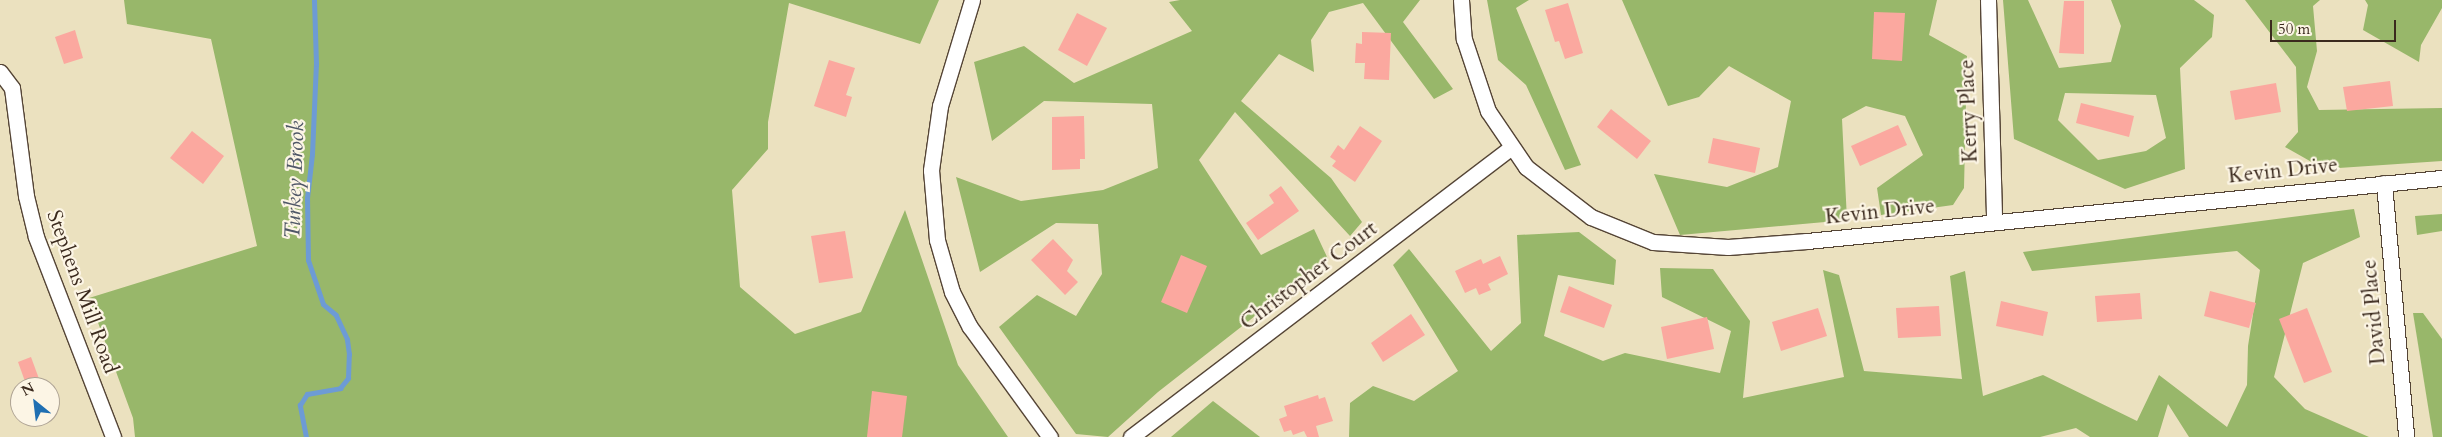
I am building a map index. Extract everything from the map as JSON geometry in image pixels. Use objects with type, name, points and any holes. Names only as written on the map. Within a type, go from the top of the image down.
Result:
[{"type":"street","points":[[972,0],[940,106],[931,170],[937,240],[952,292],[970,328],[1050,437]]},
{"type":"street","name":"Kevin Drive","points":[[1461,0],[1464,39],[1474,74],[1488,111],[1511,148],[1526,167],[1591,217],[1652,242],[1728,247],[2442,178]]},
{"type":"street","name":"Kerry Place","points":[[1988,0],[1994,221]]},
{"type":"street","name":"Stephens Mill Road","points":[[0,72],[12,88],[36,236],[113,437]]},
{"type":"street","name":"Christopher Court","points":[[1131,437],[1511,148]]},
{"type":"street","name":"David Place","points":[[2384,183],[2406,437]]},
{"type":"green space","points":[[124,0],[939,0],[920,44],[789,3],[768,122],[768,149],[732,190],[740,287],[795,334],[861,312],[905,210],[958,365],[1008,437],[135,437],[133,418],[89,298],[257,246],[211,39],[127,24]]},
{"type":"green space","points":[[1180,0],[1420,0],[1403,22],[1453,89],[1434,99],[1363,3],[1329,12],[1311,40],[1314,72],[1279,54],[1241,101],[1331,178],[1362,222],[1350,236],[1235,112],[1199,160],[1261,255],[1314,229],[1328,259],[1158,392],[1108,437],[1076,434],[999,327],[1037,295],[1076,316],[1102,274],[1098,224],[1056,223],[980,272],[956,177],[1021,201],[1103,190],[1158,168],[1152,104],[1044,101],[992,141],[974,62],[1024,46],[1074,83],[1192,31],[1169,2]]},
{"type":"green space","points":[[1487,0],[1529,0],[1516,8],[1581,165],[1565,170],[1526,85],[1498,60]]},
{"type":"green space","points":[[1622,0],[1937,0],[1929,35],[1967,56],[1964,188],[1953,205],[1881,215],[1877,188],[1923,155],[1905,116],[1866,106],[1842,119],[1847,220],[1680,235],[1654,174],[1727,187],[1778,167],[1791,101],[1729,66],[1699,97],[1668,106]]},
{"type":"green space","points":[[2003,0],[2028,0],[2059,68],[2111,62],[2121,26],[2111,0],[2194,0],[2214,15],[2212,37],[2180,68],[2185,169],[2125,189],[2014,139]],"holes":[[[2065,93],[2156,95],[2166,138],[2146,151],[2098,160],[2058,120]]]},
{"type":"green space","points":[[2245,0],[2320,0],[2313,6],[2317,51],[2307,87],[2319,110],[2442,108],[2442,161],[2324,169],[2285,147],[2298,132],[2296,67]]},
{"type":"green space","points":[[2365,0],[2442,0],[2442,8],[2421,45],[2419,62],[2363,30],[2368,5]]},
{"type":"green space","points":[[2354,209],[2360,237],[2303,263],[2274,377],[2305,409],[2369,437],[2189,437],[2168,404],[2158,437],[2090,437],[2076,428],[2040,437],[1349,437],[1350,403],[1373,386],[1414,401],[1458,371],[1393,265],[1409,249],[1491,351],[1521,323],[1517,235],[1579,232],[1616,260],[1614,285],[1558,275],[1544,336],[1603,361],[1625,353],[1720,373],[1731,331],[1662,297],[1660,268],[1713,269],[1750,321],[1743,398],[1844,377],[1823,270],[1839,275],[1864,371],[1962,379],[1950,276],[1965,271],[1983,396],[2043,375],[2137,421],[2159,375],[2227,427],[2247,385],[2248,346],[2260,270],[2237,251],[2032,271],[2023,252]]},
{"type":"green space","points":[[2442,214],[2442,231],[2417,235],[2415,216]]},
{"type":"green space","points":[[2413,313],[2423,313],[2442,339],[2442,437],[2433,437]]},
{"type":"green space","points":[[1213,401],[1260,437],[1171,437]]},
{"type":"building","points":[[2064,1],[2084,1],[2084,54],[2059,53]]},
{"type":"building","points":[[1568,3],[1583,53],[1565,59],[1559,41],[1555,42],[1545,10]]},
{"type":"building","points":[[1874,12],[1905,13],[1902,61],[1872,59]]},
{"type":"building","points":[[1077,13],[1107,28],[1087,66],[1058,50]]},
{"type":"building","points":[[75,30],[83,58],[64,64],[55,37]]},
{"type":"building","points":[[1362,32],[1391,33],[1389,80],[1364,79],[1365,63],[1355,63],[1356,43],[1362,44]]},
{"type":"building","points":[[829,60],[855,68],[846,95],[852,97],[846,117],[814,106]]},
{"type":"building","points":[[2390,81],[2393,106],[2347,111],[2343,87]]},
{"type":"building","points":[[2276,83],[2281,112],[2235,120],[2230,91]]},
{"type":"building","points":[[2081,103],[2134,116],[2129,137],[2076,123]]},
{"type":"building","points":[[1611,109],[1651,141],[1637,159],[1597,127]]},
{"type":"building","points":[[1084,116],[1085,159],[1080,159],[1080,169],[1052,170],[1052,117]]},
{"type":"building","points":[[1898,125],[1907,145],[1860,166],[1851,146]]},
{"type":"building","points":[[1360,126],[1382,141],[1355,182],[1332,166],[1336,161],[1330,157],[1338,145],[1344,150]]},
{"type":"building","points":[[192,131],[224,156],[203,184],[170,158]]},
{"type":"building","points":[[1713,138],[1760,148],[1755,173],[1708,163]]},
{"type":"building","points":[[1281,186],[1299,211],[1258,240],[1246,223],[1274,203],[1269,195]]},
{"type":"building","points":[[845,231],[853,278],[819,283],[811,236]]},
{"type":"building","points":[[1053,239],[1073,260],[1067,271],[1078,282],[1065,295],[1031,260]]},
{"type":"building","points":[[1181,255],[1207,266],[1187,313],[1161,302]]},
{"type":"building","points":[[1500,256],[1508,274],[1488,284],[1491,290],[1479,295],[1476,288],[1465,293],[1455,271],[1481,259],[1483,264]]},
{"type":"building","points":[[1569,286],[1612,305],[1604,328],[1560,312]]},
{"type":"building","points":[[2210,291],[2256,303],[2249,328],[2204,316]]},
{"type":"building","points":[[2140,293],[2142,319],[2097,322],[2095,296]]},
{"type":"building","points":[[2001,301],[2048,312],[2043,336],[1996,326]]},
{"type":"building","points":[[1939,306],[1941,336],[1898,338],[1896,308]]},
{"type":"building","points":[[1818,308],[1827,336],[1781,351],[1772,322]]},
{"type":"building","points":[[2307,308],[2332,372],[2304,383],[2279,319]]},
{"type":"building","points":[[1411,314],[1425,335],[1383,362],[1371,343]]},
{"type":"building","points":[[1707,317],[1714,349],[1667,359],[1661,327]]},
{"type":"building","points":[[31,357],[38,377],[23,377],[18,362]]},
{"type":"building","points":[[872,391],[907,396],[902,437],[867,437]]},
{"type":"building","points":[[1318,395],[1319,399],[1325,397],[1333,421],[1316,426],[1319,437],[1307,437],[1304,431],[1293,435],[1291,430],[1284,432],[1279,419],[1287,416],[1284,406]]},
{"type":"waterway","name":"Turkey Brook","points":[[306,437],[300,405],[307,394],[340,388],[348,378],[349,354],[347,339],[336,315],[323,304],[308,260],[307,198],[312,154],[316,64],[314,0]]}]
